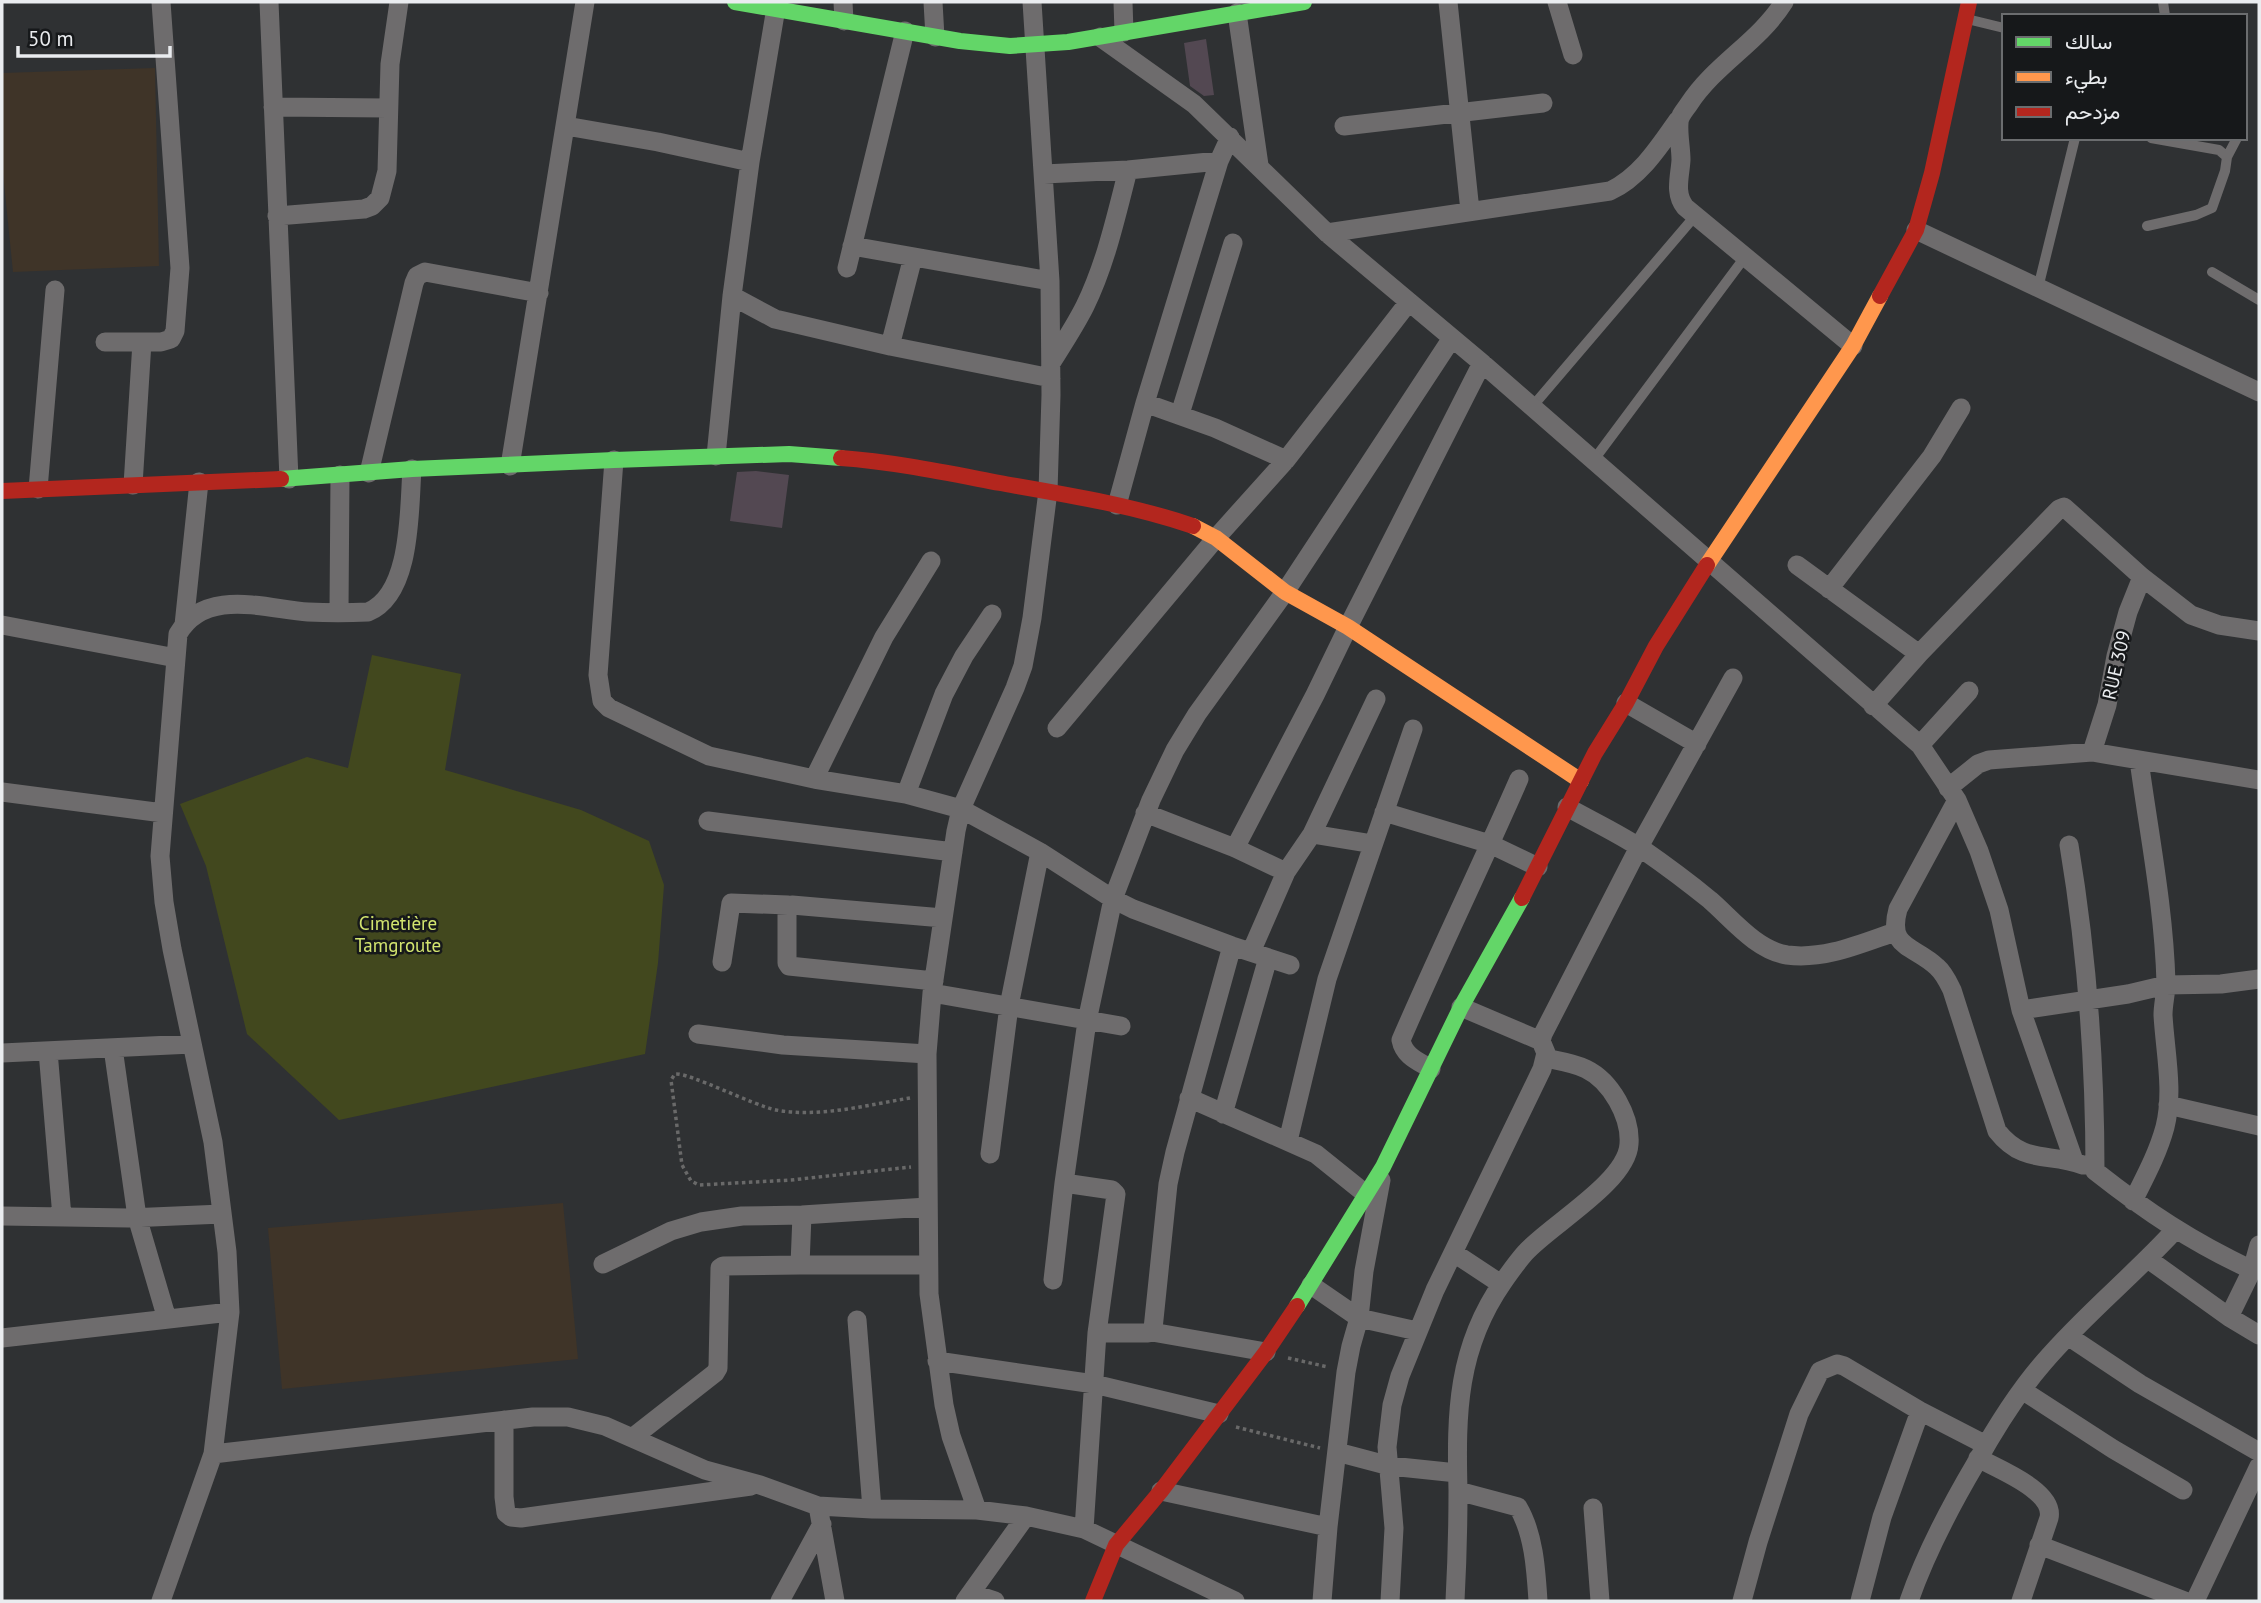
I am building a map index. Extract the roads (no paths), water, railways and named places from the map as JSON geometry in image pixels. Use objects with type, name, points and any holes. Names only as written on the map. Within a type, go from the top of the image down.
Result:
[{"type":"street","points":[[105,342],[161,342],[173,335],[177,319],[180,268],[161,2]]},
{"type":"street","points":[[269,2],[289,479]]},
{"type":"street","points":[[277,216],[364,209],[380,198],[387,171],[390,64],[399,2]]},
{"type":"street","points":[[510,466],[585,2]]},
{"type":"street","points":[[743,2],[776,8],[843,11],[905,31],[935,37],[985,44],[1035,46],[1124,32],[1191,11],[1237,13],[1291,3]]},
{"type":"street","points":[[933,2],[935,37]]},
{"type":"street","points":[[977,1510],[951,1436],[937,1361],[929,1294],[927,1054],[933,987],[961,809],[1023,666],[1032,618],[1048,491],[1050,281],[1032,2]]},
{"type":"street","points":[[1123,2],[1124,32]]},
{"type":"street","points":[[1448,2],[1470,211]]},
{"type":"street","points":[[1557,2],[1573,55]]},
{"type":"street","points":[[1327,233],[1610,191],[1622,186],[1646,164],[1698,90],[1713,73],[1760,32],[1784,2]]},
{"type":"street","points":[[1093,1601],[1116,1545],[1161,1491],[1266,1352],[1367,1195],[1461,1007],[1510,923],[1595,753],[1626,703],[1656,646],[1853,346],[1916,230],[1932,173],[1969,2]]},
{"type":"street","points":[[716,456],[732,296],[750,162],[776,8]]},
{"type":"street","points":[[1237,13],[1259,165]]},
{"type":"street","points":[[847,268],[905,31]]},
{"type":"street","points":[[1100,37],[1194,104],[1327,233],[1482,363],[1920,745],[1952,794],[1979,851],[1999,910],[2021,1010],[2074,1161]]},
{"type":"street","points":[[1345,126],[1543,103]]},
{"type":"street","points":[[273,107],[388,108]]},
{"type":"street","points":[[1678,120],[1681,150],[1678,190],[1681,202],[1853,346]]},
{"type":"street","points":[[566,126],[750,162]]},
{"type":"street","points":[[1117,505],[1145,403],[1219,161],[1230,137]]},
{"type":"street","points":[[1044,174],[1128,170],[1219,161]]},
{"type":"street","points":[[1051,370],[1098,275],[1128,170]]},
{"type":"street","points":[[1916,230],[2259,392]]},
{"type":"street","points":[[1180,414],[1233,243]]},
{"type":"street","points":[[852,246],[1050,281]]},
{"type":"street","points":[[890,346],[913,257]]},
{"type":"street","points":[[369,473],[417,276],[425,272],[539,293]]},
{"type":"street","points":[[38,489],[55,290]]},
{"type":"street","points":[[732,296],[775,319],[890,346],[1051,370]]},
{"type":"street","points":[[1056,728],[1216,538],[1286,460],[1408,303]]},
{"type":"street","points":[[1054,1280],[1064,1183],[1087,1021],[1113,899],[1145,813],[1164,770],[1192,723],[1285,592],[1452,338]]},
{"type":"street","points":[[133,485],[142,342]]},
{"type":"street","points":[[1235,848],[1482,363]]},
{"type":"street","points":[[1145,403],[1180,414],[1286,460]]},
{"type":"street","points":[[1829,589],[1932,456],[1961,408]]},
{"type":"street","points":[[2,491],[289,479],[412,469],[789,454],[866,459],[1048,491],[1117,505],[1194,526],[1216,538],[1285,592],[1348,626],[1581,781]]},
{"type":"street","points":[[614,460],[598,675],[602,701],[618,714],[709,756],[814,779],[906,794],[961,809],[1041,852],[1133,909],[1290,965]]},
{"type":"street","points":[[161,1601],[213,1454],[230,1312],[227,1252],[213,1142],[164,902],[160,856],[178,634],[184,625],[203,611],[236,603],[308,612],[368,612],[377,608],[396,579],[406,556],[412,469]]},
{"type":"street","points":[[339,612],[340,475]]},
{"type":"street","points":[[184,625],[199,482]]},
{"type":"street","points":[[1873,705],[1919,654],[2059,509],[2064,507],[2142,577],[2191,615],[2219,625],[2259,631]]},
{"type":"street","points":[[814,779],[884,637],[931,561]]},
{"type":"street","points":[[1797,565],[1919,654]]},
{"type":"street","name":"RUE 309","points":[[2092,752],[2107,705],[2116,656],[2142,577]]},
{"type":"street","points":[[906,794],[944,694],[964,656],[992,614]]},
{"type":"street","points":[[2,625],[176,658]]},
{"type":"street","points":[[1390,1601],[1394,1528],[1387,1447],[1392,1405],[1400,1376],[1417,1331],[1543,1050],[1572,975],[1733,678]]},
{"type":"street","points":[[1920,745],[1969,691]]},
{"type":"street","points":[[1152,1332],[1168,1184],[1189,1098],[1286,872],[1312,834],[1376,698]]},
{"type":"street","points":[[1626,703],[1697,744]]},
{"type":"street","points":[[1288,1140],[1327,979],[1413,729]]},
{"type":"street","points":[[2229,1317],[2257,1256],[2210,1250],[2175,1230],[2095,1171],[2074,1161],[2019,1152],[2006,1143],[1997,1131],[1952,990],[1943,973],[1935,965],[1900,941],[1894,924],[1898,909],[1952,794],[1979,764],[1989,760],[2092,752],[2259,780]]},
{"type":"street","points":[[2133,1201],[2161,1140],[2166,1126],[2168,1105],[2163,1012],[2166,985],[2158,895],[2139,760]]},
{"type":"street","points":[[1431,1069],[1408,1055],[1401,1040],[1519,779]]},
{"type":"street","points":[[2,792],[163,813]]},
{"type":"street","points":[[1567,807],[1639,847],[1685,880],[1768,948],[1784,954],[1806,956],[1830,953],[1895,932]]},
{"type":"street","points":[[1384,812],[1490,844],[1538,867]]},
{"type":"street","points":[[1145,813],[1235,848],[1286,872]]},
{"type":"street","points":[[708,821],[953,852]]},
{"type":"street","points":[[1312,834],[1373,844]]},
{"type":"street","points":[[2069,845],[2089,998],[2095,1171]]},
{"type":"street","points":[[990,1154],[1009,1006],[1041,852]]},
{"type":"street","points":[[722,962],[731,903],[943,918]]},
{"type":"street","points":[[788,905],[789,967],[933,987],[1009,1006],[1121,1026]]},
{"type":"street","points":[[1223,1114],[1250,952]]},
{"type":"street","points":[[2021,1010],[2128,994],[2166,985],[2221,984],[2259,979]]},
{"type":"street","points":[[1455,1601],[1457,1415],[1467,1358],[1481,1318],[1501,1284],[1526,1251],[1614,1175],[1628,1152],[1630,1141],[1618,1102],[1604,1084],[1585,1068],[1543,1050],[1461,1007]]},
{"type":"street","points":[[698,1034],[783,1045],[927,1054]]},
{"type":"street","points":[[2,1053],[192,1044]]},
{"type":"street","points":[[113,1048],[137,1217],[167,1319]]},
{"type":"street","points":[[48,1051],[62,1217]]},
{"type":"street","points":[[1189,1098],[1316,1154],[1367,1195]]},
{"type":"street","points":[[2168,1105],[2259,1126]]},
{"type":"street","points":[[1322,1601],[1346,1372],[1359,1318],[1364,1271],[1383,1167]]},
{"type":"street","points":[[1064,1183],[1112,1190],[1116,1194],[1097,1333],[1084,1529]]},
{"type":"street","points":[[603,1264],[671,1231],[701,1223],[742,1216],[927,1207]]},
{"type":"street","points":[[2,1216],[137,1217],[222,1214]]},
{"type":"street","points":[[800,1265],[802,1215]]},
{"type":"street","points":[[1909,1601],[1930,1548],[1982,1452],[2022,1390],[2068,1336],[2175,1230]]},
{"type":"street","points":[[1454,1253],[1501,1284]]},
{"type":"street","points":[[2148,1259],[2259,1335]]},
{"type":"street","points":[[632,1438],[718,1368],[720,1268],[723,1266],[928,1265]]},
{"type":"street","points":[[1311,1285],[1359,1318],[1417,1331]]},
{"type":"street","points":[[2,1338],[230,1312]]},
{"type":"street","points":[[857,1320],[873,1509]]},
{"type":"street","points":[[1097,1333],[1152,1332],[1266,1352]]},
{"type":"street","points":[[2068,1336],[2140,1384],[2259,1452]]},
{"type":"street","points":[[937,1361],[1094,1384],[1216,1418]]},
{"type":"street","points":[[1742,1601],[1799,1414],[1820,1371],[1837,1364],[1920,1411],[1982,1452],[2045,1499],[2050,1512],[2021,1601]]},
{"type":"street","points":[[2022,1390],[2113,1449],[2183,1490]]},
{"type":"street","points":[[1860,1601],[1882,1517],[1920,1411]]},
{"type":"street","points":[[213,1454],[504,1420],[568,1417],[605,1426],[705,1470],[760,1485],[820,1515],[873,1509],[977,1510],[1026,1516],[1084,1529],[1212,1596],[1235,1601]]},
{"type":"street","points":[[504,1420],[504,1497],[506,1513],[511,1517],[521,1518],[760,1485]]},
{"type":"street","points":[[1337,1452],[1457,1482],[1518,1507],[1531,1545],[1538,1601]]},
{"type":"street","points":[[2195,1601],[2259,1466]]},
{"type":"street","points":[[1161,1491],[1328,1527]]},
{"type":"street","points":[[1593,1508],[1600,1601]]},
{"type":"street","points":[[780,1601],[820,1515]]},
{"type":"street","points":[[820,1515],[835,1601]]},
{"type":"street","points":[[995,1601],[968,1597],[1026,1516]]},
{"type":"street","points":[[2039,1545],[2185,1601]]},
{"type":"lane","points":[[1966,19],[2002,28]]},
{"type":"lane","points":[[2038,288],[2075,140]]},
{"type":"lane","points":[[2162,140],[2219,150],[2227,157]]},
{"type":"lane","points":[[2147,226],[2196,215],[2213,208],[2227,157],[2236,140]]},
{"type":"lane","points":[[1532,407],[1695,216]]},
{"type":"lane","points":[[1594,461],[1745,257]]},
{"type":"lane","points":[[2212,272],[2259,300]]},
{"type":"park label","name":"Cimetière Tamgroute","points":[[398,934]]}]
